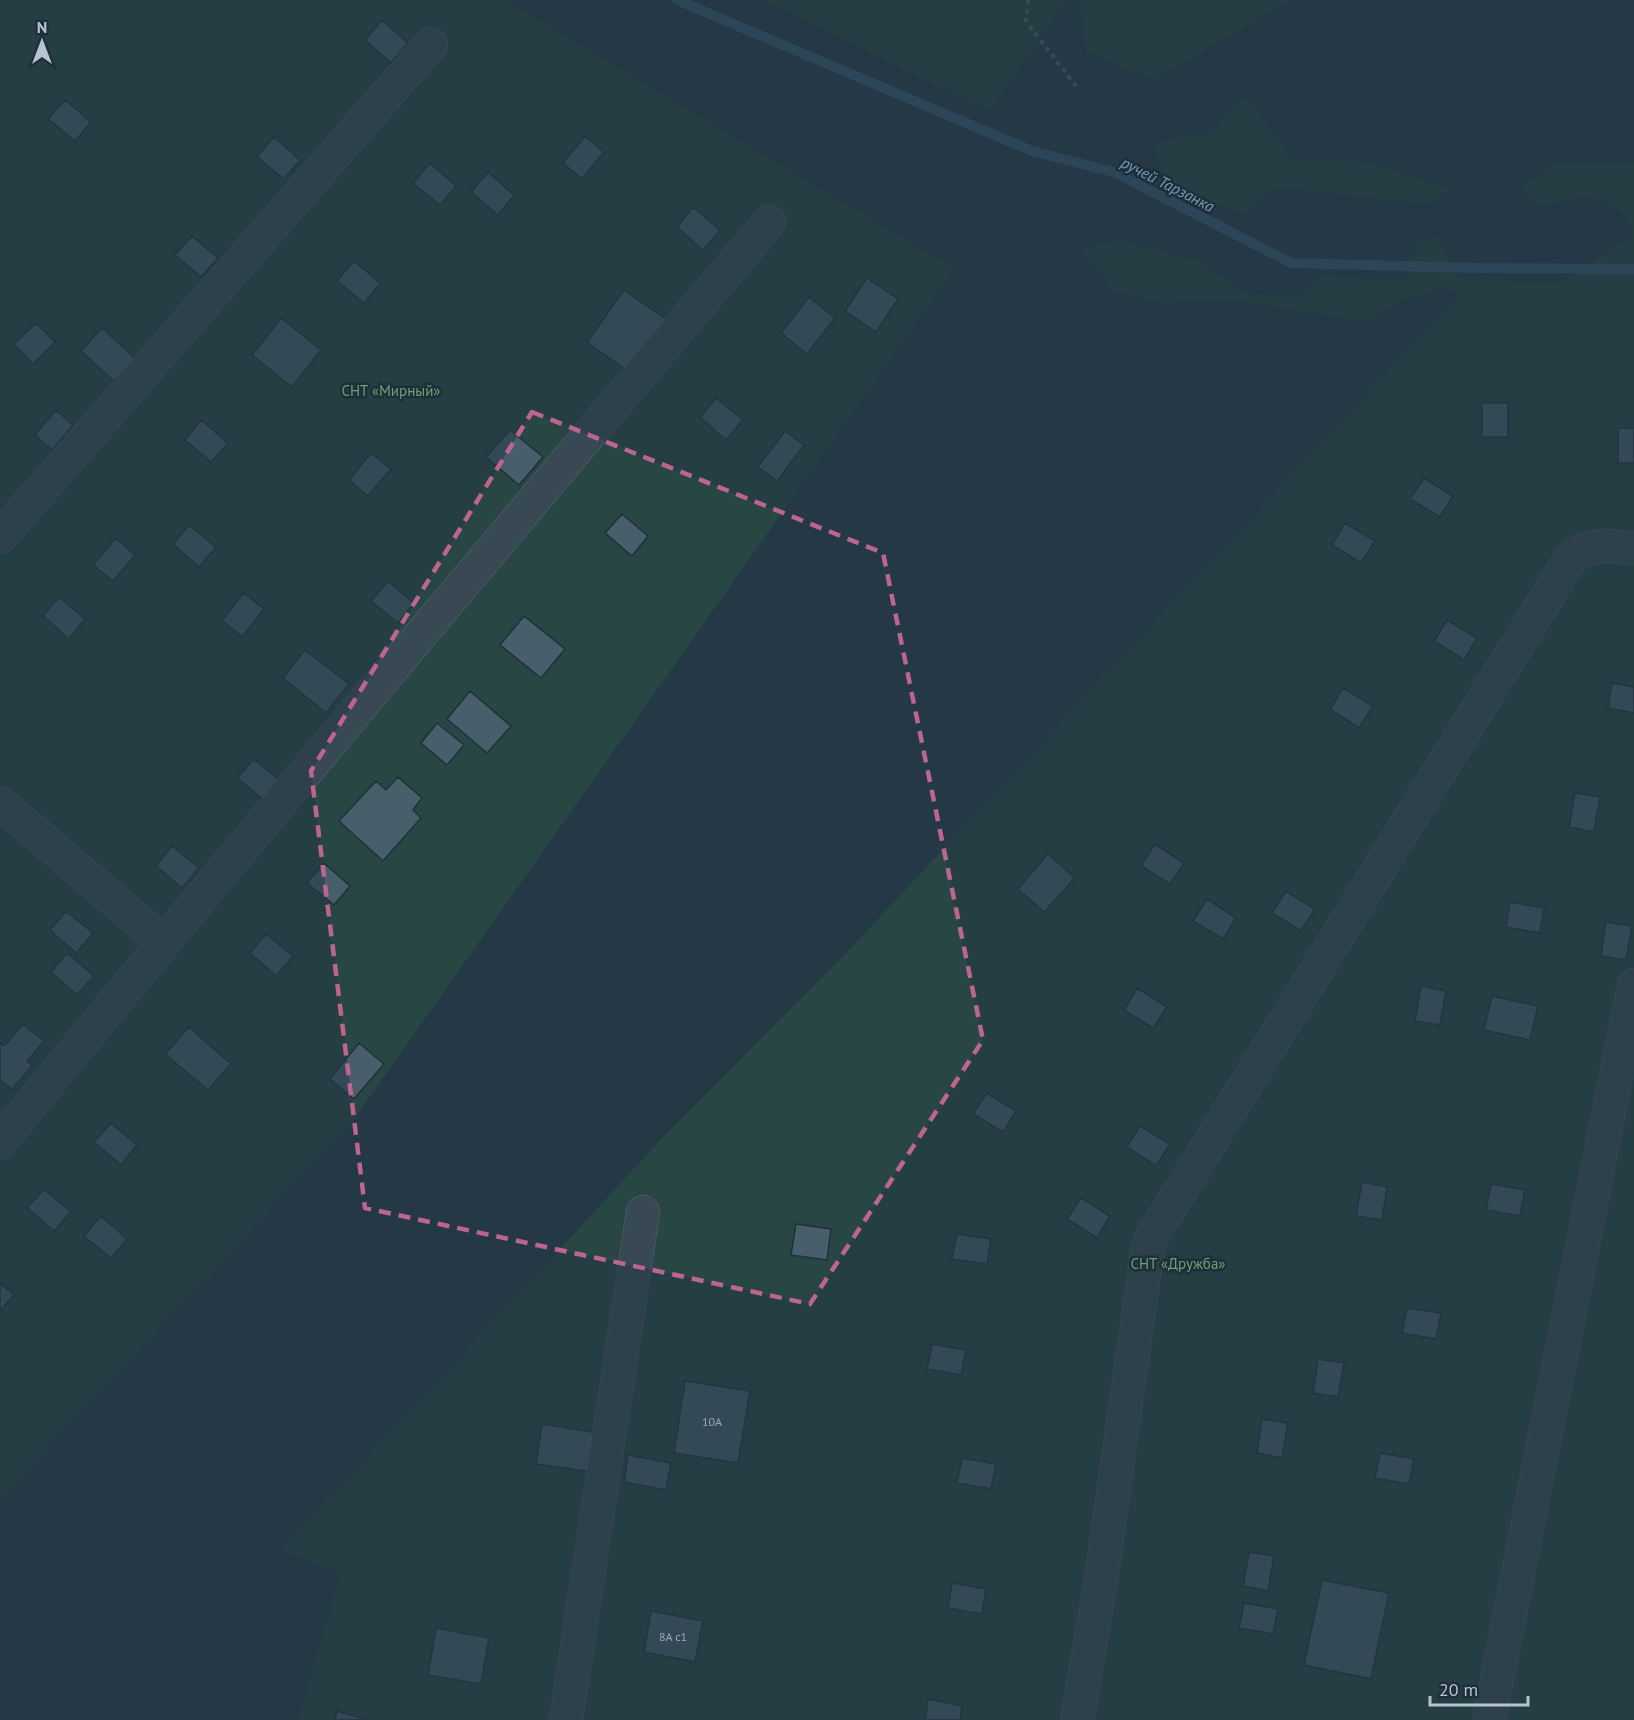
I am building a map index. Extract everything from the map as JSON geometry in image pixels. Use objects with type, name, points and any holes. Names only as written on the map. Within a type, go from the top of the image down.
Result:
[{"type":"lane","points":[[0,537],[431,44]]},
{"type":"lane","points":[[0,1142],[163,942],[769,222]]},
{"type":"lane","points":[[1077,1720],[1100,1587],[1146,1258],[1151,1240],[1571,558],[1590,547],[1634,548]]},
{"type":"lane","points":[[0,803],[163,942]]},
{"type":"lane","points":[[1489,1720],[1634,985]]},
{"type":"lane","points":[[566,1720],[643,1212]]},
{"type":"path","points":[[1028,0],[1026,21],[1078,90]]},
{"type":"highlighted area","points":[[532,412],[883,553],[983,1040],[810,1304],[365,1208],[311,771]]},
{"type":"green space","name":"СНТ «Мирный»","points":[[0,0],[505,0],[954,269],[355,1118],[0,1499]]},
{"type":"green space","points":[[765,0],[1065,0],[990,111]]},
{"type":"green space","points":[[1078,0],[1290,0],[1154,80],[1087,52]]},
{"type":"green space","points":[[1243,96],[1265,121],[1292,159],[1364,162],[1450,189],[1427,204],[1275,187],[1246,214],[1170,191],[1153,145],[1179,137],[1210,135]]},
{"type":"green space","name":"СНТ «Дружба»","points":[[1634,162],[1634,1720],[298,1720],[340,1572],[281,1551],[663,1137],[848,951],[1459,295],[1445,287],[1398,301],[1370,322],[1230,300],[1161,303],[1113,291],[1081,249],[1116,240],[1196,260],[1247,294],[1297,298],[1318,276],[1405,280],[1419,240],[1439,237],[1458,279],[1558,284],[1633,235],[1627,214],[1590,195],[1541,206],[1521,186],[1558,163]]},
{"type":"building","points":[[382,20],[408,43],[391,63],[365,40]]},
{"type":"building","points":[[65,100],[91,122],[75,141],[48,119]]},
{"type":"building","points":[[585,136],[604,152],[582,179],[563,163]]},
{"type":"building","points":[[274,137],[300,160],[284,179],[257,157]]},
{"type":"building","points":[[430,163],[456,186],[440,205],[413,183]]},
{"type":"building","points":[[488,172],[514,195],[498,215],[471,192]]},
{"type":"building","points":[[693,207],[720,230],[703,250],[677,227]]},
{"type":"building","points":[[192,236],[218,258],[201,277],[175,255]]},
{"type":"building","points":[[354,261],[380,283],[364,303],[337,281]]},
{"type":"building","points":[[867,278],[898,299],[876,332],[845,311]]},
{"type":"building","points":[[624,290],[667,320],[630,373],[587,342]]},
{"type":"building","points":[[809,297],[835,318],[807,354],[781,333]]},
{"type":"building","points":[[281,318],[321,350],[292,387],[252,355]]},
{"type":"building","points":[[36,323],[55,342],[33,364],[14,344]]},
{"type":"building","points":[[102,328],[135,358],[114,381],[81,351]]},
{"type":"building","points":[[716,398],[743,420],[726,440],[700,417]]},
{"type":"building","points":[[1482,403],[1508,403],[1508,437],[1482,437]]},
{"type":"building","points":[[56,410],[73,425],[52,450],[35,435]]},
{"type":"building","points":[[201,420],[228,443],[211,462],[185,440]]},
{"type":"building","points":[[1618,428],[1634,428],[1634,463],[1618,463]]},
{"type":"building","points":[[510,430],[543,457],[519,485],[486,457]]},
{"type":"building","points":[[785,431],[804,445],[777,481],[758,467]]},
{"type":"building","points":[[371,453],[391,469],[368,496],[349,480]]},
{"type":"building","points":[[1424,478],[1453,496],[1440,517],[1410,499]]},
{"type":"building","points":[[622,514],[648,536],[632,556],[605,533]]},
{"type":"building","points":[[1345,523],[1375,541],[1361,563],[1332,545]]},
{"type":"building","points":[[189,525],[216,547],[199,567],[173,544]]},
{"type":"building","points":[[116,538],[135,555],[113,581],[93,565]]},
{"type":"building","points":[[388,581],[414,603],[398,623],[371,601]]},
{"type":"building","points":[[244,593],[264,609],[242,637],[222,620]]},
{"type":"building","points":[[59,597],[85,619],[69,639],[43,616]]},
{"type":"building","points":[[524,616],[565,649],[541,678],[500,645]]},
{"type":"building","points":[[1447,620],[1477,638],[1464,660],[1434,641]]},
{"type":"building","points":[[305,650],[349,684],[326,713],[283,678]]},
{"type":"building","points":[[1612,683],[1634,687],[1634,713],[1608,708]]},
{"type":"building","points":[[1343,688],[1373,706],[1359,728],[1330,709]]},
{"type":"building","points":[[470,691],[511,726],[487,753],[447,719]]},
{"type":"building","points":[[437,723],[464,745],[447,765],[421,743]]},
{"type":"building","points":[[254,759],[280,781],[264,800],[237,778]]},
{"type":"building","points":[[398,777],[422,798],[413,810],[421,818],[383,861],[339,821],[376,781],[386,790]]},
{"type":"building","points":[[1575,793],[1600,797],[1594,832],[1569,827]]},
{"type":"building","points":[[1155,844],[1184,863],[1170,884],[1141,866]]},
{"type":"building","points":[[172,846],[199,868],[182,888],[156,866]]},
{"type":"building","points":[[1048,854],[1075,878],[1044,912],[1018,889]]},
{"type":"building","points":[[324,863],[350,886],[334,905],[307,883]]},
{"type":"building","points":[[1286,891],[1315,909],[1301,931],[1272,913]]},
{"type":"building","points":[[1207,899],[1236,918],[1223,939],[1193,921]]},
{"type":"building","points":[[1510,902],[1544,908],[1540,933],[1506,927]]},
{"type":"building","points":[[66,911],[93,933],[76,953],[50,930]]},
{"type":"building","points":[[1606,922],[1632,926],[1626,960],[1601,956]]},
{"type":"building","points":[[266,934],[293,956],[276,976],[250,953]]},
{"type":"building","points":[[67,953],[94,976],[77,995],[51,972]]},
{"type":"building","points":[[1421,986],[1446,991],[1440,1025],[1415,1021]]},
{"type":"building","points":[[1137,988],[1167,1007],[1153,1028],[1124,1010]]},
{"type":"building","points":[[1492,996],[1538,1006],[1530,1040],[1484,1030]]},
{"type":"building","points":[[23,1024],[44,1041],[27,1061],[32,1066],[12,1089],[0,1080],[0,1043],[4,1046]]},
{"type":"building","points":[[189,1027],[231,1064],[208,1090],[165,1054]]},
{"type":"building","points":[[359,1043],[384,1064],[354,1099],[330,1079]]},
{"type":"building","points":[[987,1093],[1016,1111],[1003,1132],[973,1114]]},
{"type":"building","points":[[111,1123],[137,1145],[121,1165],[94,1142]]},
{"type":"building","points":[[1140,1126],[1170,1144],[1156,1166],[1127,1147]]},
{"type":"building","points":[[1362,1182],[1387,1187],[1382,1220],[1356,1216]]},
{"type":"building","points":[[1491,1184],[1525,1190],[1520,1216],[1486,1210]]},
{"type":"building","points":[[44,1189],[71,1212],[54,1231],[27,1208]]},
{"type":"building","points":[[1081,1198],[1110,1216],[1097,1238],[1067,1219]]},
{"type":"building","points":[[101,1216],[127,1239],[111,1258],[84,1236]]},
{"type":"building","points":[[796,1224],[831,1229],[827,1260],[791,1255]]},
{"type":"building","points":[[957,1234],[991,1239],[987,1264],[952,1259]]},
{"type":"building","points":[[0,1283],[14,1295],[0,1311]]},
{"type":"building","points":[[1407,1308],[1441,1313],[1436,1339],[1402,1333]]},
{"type":"building","points":[[932,1344],[966,1350],[961,1375],[927,1369]]},
{"type":"building","points":[[1318,1359],[1344,1363],[1338,1397],[1313,1393]]},
{"type":"building","points":[[685,1381],[750,1391],[738,1463],[674,1453]]},
{"type":"building","points":[[1262,1419],[1288,1423],[1282,1458],[1257,1453]]},
{"type":"building","points":[[542,1424],[604,1434],[599,1473],[536,1464]]},
{"type":"building","points":[[1380,1453],[1414,1459],[1409,1484],[1375,1478]]},
{"type":"building","points":[[628,1455],[671,1463],[666,1490],[624,1482]]},
{"type":"building","points":[[962,1458],[996,1464],[991,1489],[957,1483]]},
{"type":"building","points":[[1249,1552],[1274,1556],[1268,1591],[1243,1586]]},
{"type":"building","points":[[1322,1580],[1389,1593],[1371,1679],[1304,1665]]},
{"type":"building","points":[[952,1583],[986,1589],[982,1614],[948,1608]]},
{"type":"building","points":[[1244,1603],[1278,1609],[1273,1634],[1239,1628]]},
{"type":"building","points":[[651,1611],[703,1621],[695,1662],[644,1652]]},
{"type":"building","points":[[436,1628],[489,1638],[481,1684],[428,1675]]},
{"type":"building","points":[[928,1699],[962,1706],[960,1720],[925,1720]]},
{"type":"building","points":[[337,1711],[368,1720],[335,1720]]},
{"type":"waterway","name":"ручей Тарзанка","points":[[677,0],[1032,151],[1114,172],[1291,263],[1473,268],[1634,269]]}]
